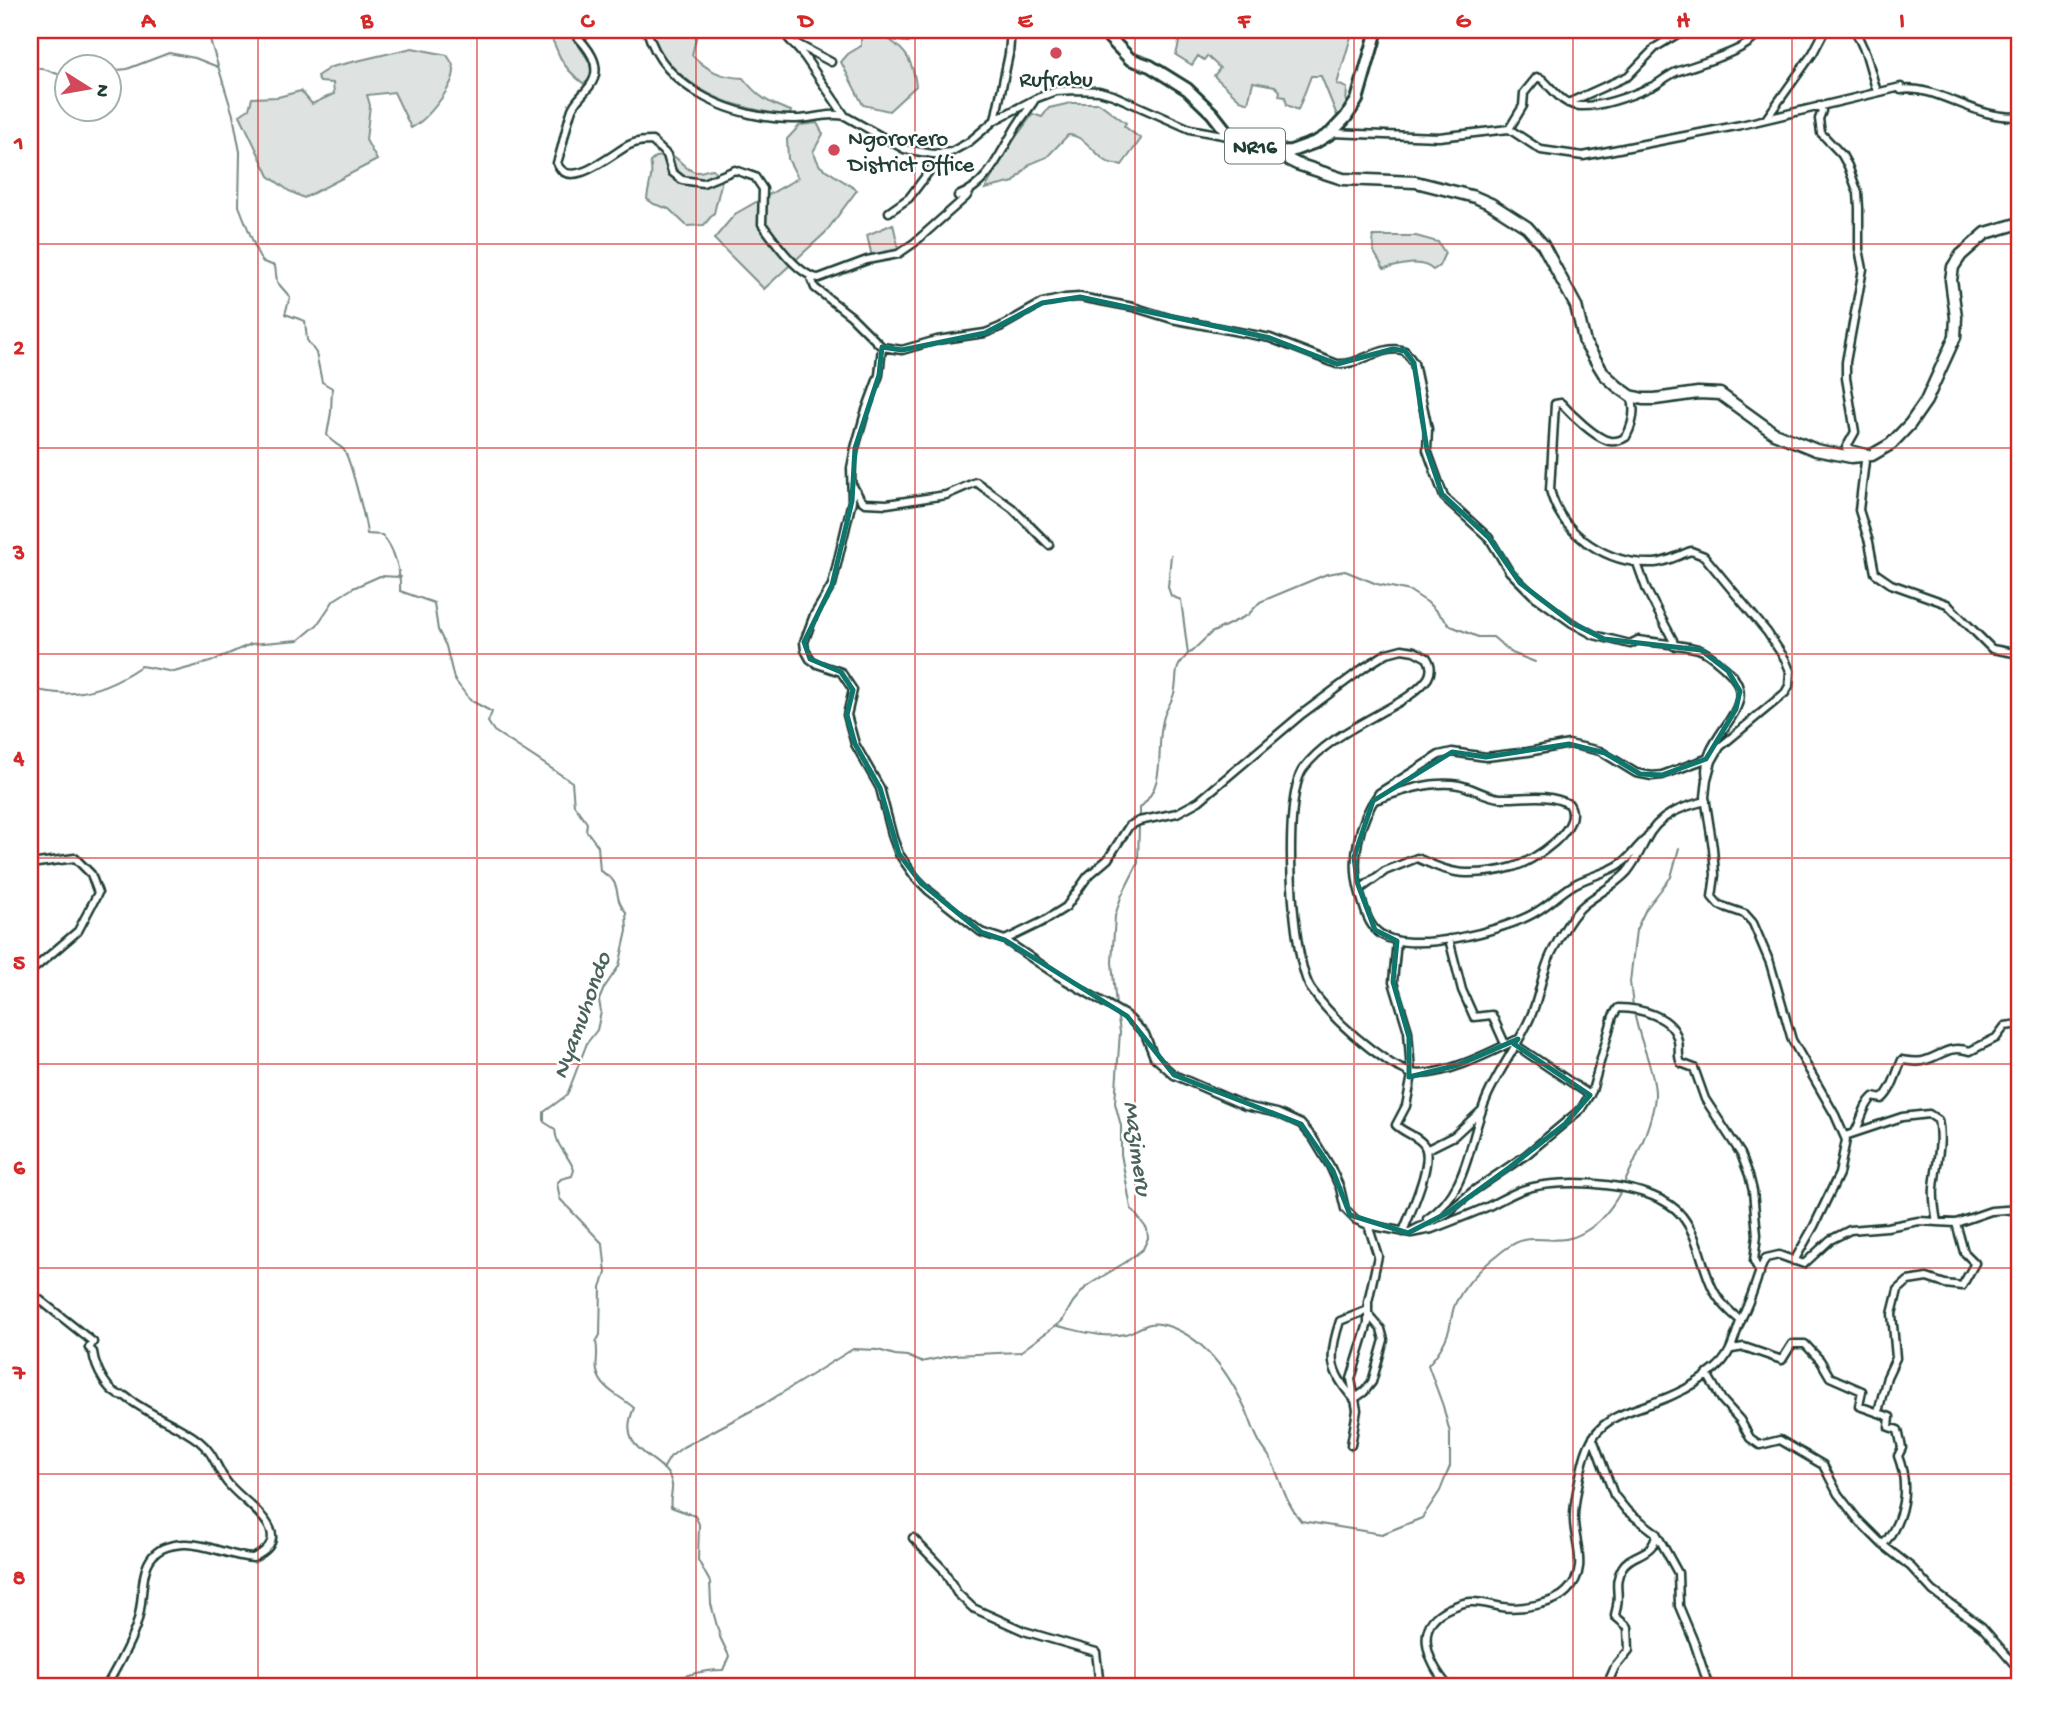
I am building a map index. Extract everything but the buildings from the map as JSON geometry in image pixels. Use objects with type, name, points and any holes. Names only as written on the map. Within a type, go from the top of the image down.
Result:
[{"type":"main road","points":[[886,30],[911,35],[933,30]]},
{"type":"main road","name":"NR16","points":[[1102,30],[1130,58],[1150,66],[1188,89],[1230,136],[1274,152],[1284,152],[1316,142],[1331,133],[1346,117],[1357,100],[1377,30]]},
{"type":"main road","points":[[1284,152],[1289,160],[1297,164],[1343,179],[1416,182],[1475,197],[1519,220],[1543,245],[1572,298],[1581,332],[1596,363],[1607,378],[1631,396],[1655,399],[1698,393],[1720,394],[1766,428],[1782,436],[1833,454],[1850,457],[1866,457],[1887,447],[1910,424],[1926,401],[1954,343],[1956,320],[1951,280],[1953,267],[1986,233],[2020,223]]},
{"type":"street","points":[[571,30],[592,55],[596,64],[592,84],[575,103],[571,112],[557,163],[561,171],[567,174],[582,172],[613,157],[626,146],[652,141],[667,155],[672,172],[682,180],[703,183],[730,171],[745,172],[755,177],[763,190],[762,224],[795,264],[811,278],[815,288],[851,316],[882,346],[902,351],[937,340],[985,333],[1042,303],[1065,298],[1133,307],[1172,319],[1270,338],[1337,364],[1346,365],[1393,349],[1405,351],[1414,363],[1428,429],[1427,450],[1442,494],[1489,538],[1520,583],[1572,623],[1594,635],[1630,644],[1638,640],[1704,652],[1728,671],[1740,686],[1736,709],[1714,740],[1706,759],[1706,801],[1715,875],[1712,897],[1720,905],[1745,914],[1756,928],[1770,962],[1792,1040],[1844,1136],[1839,1174],[1794,1261]]},
{"type":"street","points":[[647,30],[652,48],[669,72],[712,102],[772,117],[796,119],[835,114],[845,116],[904,149],[933,154],[951,152],[969,142],[995,120],[1056,91],[1099,91],[1129,101],[1190,129],[1230,136]]},
{"type":"street","points":[[781,30],[834,97],[845,116]]},
{"type":"street","points":[[995,120],[1009,54],[1011,30]]},
{"type":"street","points":[[1568,103],[1628,76],[1656,47],[1684,30]]},
{"type":"street","points":[[1509,129],[1522,106],[1524,93],[1537,77],[1568,103],[1583,106],[1603,104],[1732,52],[1757,37],[1760,30]]},
{"type":"street","points":[[1766,119],[1813,53],[1825,30]]},
{"type":"street","points":[[1855,30],[1866,54],[1877,92]]},
{"type":"street","points":[[792,41],[831,62]]},
{"type":"street","points":[[1331,133],[1439,137],[1509,129],[1541,150],[1577,156],[1766,119],[1901,88],[1900,90],[1910,89],[1936,95],[1988,114],[2020,116]]},
{"type":"street","points":[[811,278],[819,278],[867,260],[898,254],[914,243],[990,172],[1011,134],[1037,98]]},
{"type":"street","points":[[1819,106],[1822,111],[1819,119],[1821,132],[1842,155],[1858,193],[1859,242],[1863,269],[1846,359],[1854,432],[1846,448],[1849,451],[1866,453],[1859,510],[1869,542],[1873,569],[1877,576],[1902,589],[1947,604],[1992,649],[2020,654]]},
{"type":"street","points":[[889,212],[909,198],[943,153]]},
{"type":"street","points":[[958,195],[970,191]]},
{"type":"street","points":[[882,346],[879,375],[855,448],[851,468],[852,501],[832,585],[808,629],[805,650],[817,664],[841,672],[853,690],[847,715],[855,744],[880,788],[893,838],[912,873],[929,891],[981,932],[1005,940],[1134,1021],[1145,1034],[1154,1057],[1174,1075],[1245,1106],[1277,1113],[1301,1124],[1333,1171],[1347,1212],[1356,1220],[1406,1232],[1432,1229],[1535,1186],[1581,1183],[1629,1189],[1666,1202],[1682,1216],[1701,1251],[1714,1291],[1741,1321]]},
{"type":"street","points":[[1631,396],[1634,404],[1631,427],[1626,437],[1613,442],[1602,438],[1583,424],[1561,403],[1555,404],[1550,490],[1552,498],[1570,527],[1608,556],[1637,564],[1657,563],[1691,551],[1704,556],[1767,632],[1790,668],[1785,693],[1720,747],[1713,757],[1707,779]]},
{"type":"street","points":[[852,484],[861,500],[887,504],[946,495],[976,482],[1012,508],[1049,545]]},
{"type":"street","points":[[1637,564],[1647,591],[1674,640],[1674,646]]},
{"type":"street","points":[[1005,940],[1042,922],[1066,906],[1088,876],[1108,859],[1129,826],[1139,821],[1177,813],[1199,801],[1302,714],[1365,667],[1387,653],[1402,649],[1414,651],[1427,658],[1431,670],[1429,677],[1405,699],[1331,741],[1303,769],[1296,784],[1290,829],[1293,902],[1302,962],[1309,985],[1325,1006],[1377,1054],[1411,1073],[1424,1074],[1449,1068],[1516,1042],[1590,1096]]},
{"type":"street","points":[[1706,759],[1652,776],[1636,773],[1600,751],[1569,744],[1486,757],[1452,752],[1428,762],[1418,771],[1379,793],[1373,800],[1354,857],[1359,890],[1375,930],[1397,941],[1449,939],[1486,933],[1514,924],[1583,880],[1623,863],[1657,824],[1677,808],[1706,801]]},
{"type":"street","points":[[1359,890],[1385,871],[1417,858],[1452,872],[1467,874],[1513,867],[1561,838],[1572,813],[1570,805],[1552,797],[1494,797],[1460,785],[1441,784],[1373,800]]},
{"type":"street","points":[[1406,1232],[1434,1214],[1452,1196],[1467,1164],[1491,1089],[1536,1003],[1551,953],[1581,907],[1615,884],[1639,855],[1646,839]]},
{"type":"street","points":[[30,864],[75,858],[91,874],[98,894],[78,931],[30,972]]},
{"type":"street","points":[[1449,939],[1462,990],[1474,1017],[1494,1017],[1506,1044]]},
{"type":"street","points":[[1397,941],[1393,982],[1408,1031],[1411,1073],[1411,1088],[1397,1126],[1421,1142],[1426,1150],[1419,1191],[1406,1232]]},
{"type":"street","points":[[1406,1232],[1447,1213],[1473,1191],[1510,1167],[1581,1109],[1590,1096],[1613,1016],[1618,1008],[1647,1011],[1673,1027],[1681,1063],[1694,1068],[1705,1099],[1741,1154],[1753,1191],[1757,1236],[1754,1261],[1759,1273]]},
{"type":"street","points":[[1855,1132],[1863,1119],[1866,1103],[1873,1097],[1882,1099],[1886,1096],[1902,1060],[1924,1062],[1958,1047],[1970,1051],[1996,1038],[2005,1026],[2020,1024]]},
{"type":"street","points":[[1426,1150],[1454,1136],[1483,1110]]},
{"type":"street","points":[[1844,1136],[1902,1117],[1929,1114],[1938,1120],[1941,1142],[1934,1197],[1937,1222]]},
{"type":"street","points":[[1448,1687],[1434,1666],[1427,1647],[1430,1624],[1439,1613],[1470,1602],[1509,1608],[1551,1601],[1565,1594],[1579,1569],[1581,1555],[1574,1522],[1575,1511],[1586,1454],[1593,1439],[1609,1420],[1637,1407],[1677,1394],[1724,1361],[1732,1349],[1763,1262],[1773,1255],[1804,1264],[1830,1240],[1850,1230],[1919,1221],[1956,1223],[1991,1211],[2020,1209]]},
{"type":"street","points":[[1878,1412],[1887,1377],[1896,1357],[1892,1314],[1898,1290],[1908,1281],[1927,1278],[1962,1286],[1975,1263],[1964,1252],[1956,1223]]},
{"type":"street","points":[[1351,1445],[1357,1411],[1351,1379],[1368,1312],[1378,1256],[1368,1225]]},
{"type":"street","points":[[30,1292],[93,1342],[89,1348],[108,1388],[117,1395],[125,1395],[140,1408],[203,1444],[214,1457],[228,1485],[268,1521],[272,1530],[268,1546],[253,1558],[185,1544],[169,1547],[154,1555],[143,1576],[137,1623],[106,1687]]},
{"type":"street","points":[[1354,1399],[1372,1382],[1384,1340],[1381,1329],[1368,1312]]},
{"type":"street","points":[[1354,1399],[1338,1381],[1332,1359],[1334,1342],[1340,1321],[1368,1312]]},
{"type":"street","points":[[1732,1349],[1744,1348],[1782,1360],[1792,1344],[1805,1344],[1820,1360],[1830,1377],[1862,1391],[1859,1406],[1888,1415],[1889,1427],[1898,1430],[1902,1448],[1898,1456],[1904,1472],[1903,1504],[1899,1520],[1883,1545]]},
{"type":"street","points":[[1707,1374],[1750,1438],[1760,1445],[1780,1440],[1824,1465],[1838,1494],[1858,1520],[1883,1545],[1911,1567],[1933,1591],[1982,1627],[2020,1671]]},
{"type":"street","points":[[1593,1439],[1614,1495],[1627,1511],[1656,1533],[1678,1573],[1679,1606],[1709,1687]]},
{"type":"street","points":[[1606,1687],[1615,1667],[1629,1650],[1628,1627],[1615,1616],[1618,1604],[1615,1588],[1618,1578],[1626,1563],[1650,1549],[1656,1533]]},
{"type":"street","points":[[913,1538],[943,1569],[957,1593],[973,1608],[1024,1631],[1096,1652],[1100,1687]]},
{"type":"highlighted area","points":[[1080,297],[1270,338],[1337,364],[1393,349],[1405,351],[1414,363],[1427,450],[1442,494],[1489,538],[1520,583],[1572,623],[1604,639],[1701,650],[1728,671],[1740,691],[1736,709],[1706,759],[1662,775],[1640,774],[1605,753],[1569,744],[1486,757],[1452,752],[1373,801],[1354,857],[1357,882],[1375,930],[1397,941],[1393,982],[1409,1037],[1409,1077],[1458,1065],[1518,1039],[1514,1044],[1590,1095],[1565,1124],[1510,1167],[1447,1213],[1408,1233],[1350,1215],[1333,1171],[1301,1124],[1174,1075],[1127,1016],[1005,940],[981,932],[921,883],[899,854],[880,788],[855,744],[847,715],[853,690],[841,672],[810,659],[804,642],[832,585],[852,501],[855,448],[879,375],[882,347],[902,350],[985,333],[1042,303]]},
{"type":"shaded area","points":[[525,30],[596,30],[579,46],[592,66],[590,79],[584,84],[570,72],[550,36],[531,36]]},
{"type":"shaded area","points":[[651,30],[698,30],[692,55],[715,72],[743,78],[764,99],[791,111],[789,117],[731,103],[705,92],[674,69],[661,54]]},
{"type":"shaded area","points":[[865,30],[877,33],[895,44],[905,53],[912,68],[916,86],[889,111],[863,105],[841,62],[861,46],[861,32]]},
{"type":"shaded area","points":[[1182,30],[1216,38],[1221,30],[1353,30],[1337,84],[1347,88],[1346,104],[1338,118],[1321,76],[1311,76],[1298,110],[1287,105],[1285,97],[1279,96],[1280,91],[1275,86],[1253,82],[1248,103],[1240,100],[1214,76],[1220,68],[1207,56],[1204,60],[1198,56],[1192,65],[1176,55]]},
{"type":"shaded area","points":[[412,48],[447,55],[454,68],[453,77],[444,94],[424,118],[411,128],[394,92],[367,95],[370,105],[366,140],[377,160],[304,198],[269,176],[240,115],[249,109],[252,98],[278,97],[301,91],[312,104],[334,94],[333,83],[320,82],[317,76],[331,67]]},
{"type":"shaded area","points":[[1071,103],[1099,103],[1126,123],[1124,126],[1141,139],[1122,165],[1108,162],[1084,141],[1068,135],[1047,157],[1030,164],[1014,182],[985,189],[1010,145],[1033,114],[1042,117],[1049,108]]},
{"type":"shaded area","points":[[817,123],[823,134],[813,152],[820,166],[857,190],[825,233],[764,289],[714,239],[735,214],[798,178],[788,159],[787,139],[800,125]]},
{"type":"shaded area","points":[[671,155],[692,171],[713,169],[722,180],[714,213],[704,225],[687,226],[669,209],[647,199],[651,176],[650,162],[656,157]]},
{"type":"shaded area","points":[[893,224],[899,250],[872,257],[867,235]]},
{"type":"shaded area","points":[[1373,236],[1416,236],[1438,242],[1445,253],[1439,266],[1433,270],[1422,264],[1384,269],[1374,252]]},
{"type":"waterway","name":"Nyamuhondo","points":[[207,30],[233,115],[240,152],[239,206],[259,257],[263,262],[275,266],[277,282],[290,297],[285,314],[305,321],[307,340],[316,353],[322,382],[332,388],[327,435],[346,454],[367,534],[382,535],[390,547],[398,569],[400,591],[434,603],[438,630],[446,646],[454,679],[470,700],[492,712],[488,722],[494,731],[572,782],[574,805],[587,823],[586,830],[598,846],[600,871],[613,880],[621,906],[626,912],[627,931],[619,966],[599,1000],[601,1012],[597,1030],[587,1043],[567,1095],[544,1112],[544,1122],[555,1129],[560,1146],[574,1170],[572,1176],[557,1183],[560,1199],[603,1244],[606,1273],[601,1287],[600,1335],[596,1342],[599,1378],[607,1388],[634,1408],[629,1424],[631,1436],[636,1445],[668,1475],[672,1485],[671,1507],[695,1516],[699,1524],[698,1560],[710,1582],[711,1604],[720,1637],[729,1656],[723,1670],[696,1673],[654,1687]]},
{"type":"waterway","points":[[122,70],[169,53],[195,58],[218,67]]},
{"type":"waterway","points":[[30,69],[41,68],[52,72]]},
{"type":"waterway","name":"Mazimeru","points":[[1140,819],[1140,808],[1149,798],[1157,777],[1163,720],[1174,693],[1177,670],[1188,654],[1181,600],[1171,596],[1168,587],[1171,555]]},
{"type":"waterway","points":[[1190,653],[1211,633],[1248,615],[1260,602],[1327,574],[1345,571],[1377,584],[1410,591],[1427,602],[1451,626],[1478,637],[1493,637],[1512,653],[1535,662]]},
{"type":"waterway","points":[[30,689],[63,694],[83,692],[110,684],[141,666],[174,672],[210,662],[251,644],[299,640],[317,625],[334,600],[353,588],[380,576],[401,577]]},
{"type":"waterway","name":"Mazimeru","points":[[1116,1006],[1112,962],[1115,916],[1138,863],[1139,825]]},
{"type":"waterway","points":[[1633,1006],[1630,982],[1636,930],[1646,909],[1671,877],[1679,848]]},
{"type":"waterway","points":[[1623,1186],[1648,1126],[1655,1092],[1634,1011]]},
{"type":"waterway","name":"Mazimeru","points":[[663,1469],[670,1457],[683,1447],[764,1404],[853,1349],[878,1350],[921,1362],[954,1355],[1020,1352],[1062,1321],[1087,1286],[1143,1249],[1148,1238],[1147,1229],[1131,1208],[1121,1154],[1121,1126],[1115,1103],[1120,1032],[1117,1012]]},
{"type":"waterway","points":[[1057,1326],[1117,1335],[1155,1323],[1189,1336],[1213,1358],[1232,1384],[1257,1438],[1272,1461],[1288,1500],[1301,1521],[1382,1534],[1422,1518],[1440,1491],[1450,1466],[1450,1433],[1428,1365],[1444,1342],[1460,1294],[1483,1267],[1513,1244],[1527,1239],[1566,1239],[1591,1228],[1611,1207],[1621,1191]]},
{"type":"place","name":"Rufrabu","points":[[1056,53]]},
{"type":"place","name":"Ngororero District Office","points":[[834,150]]}]
